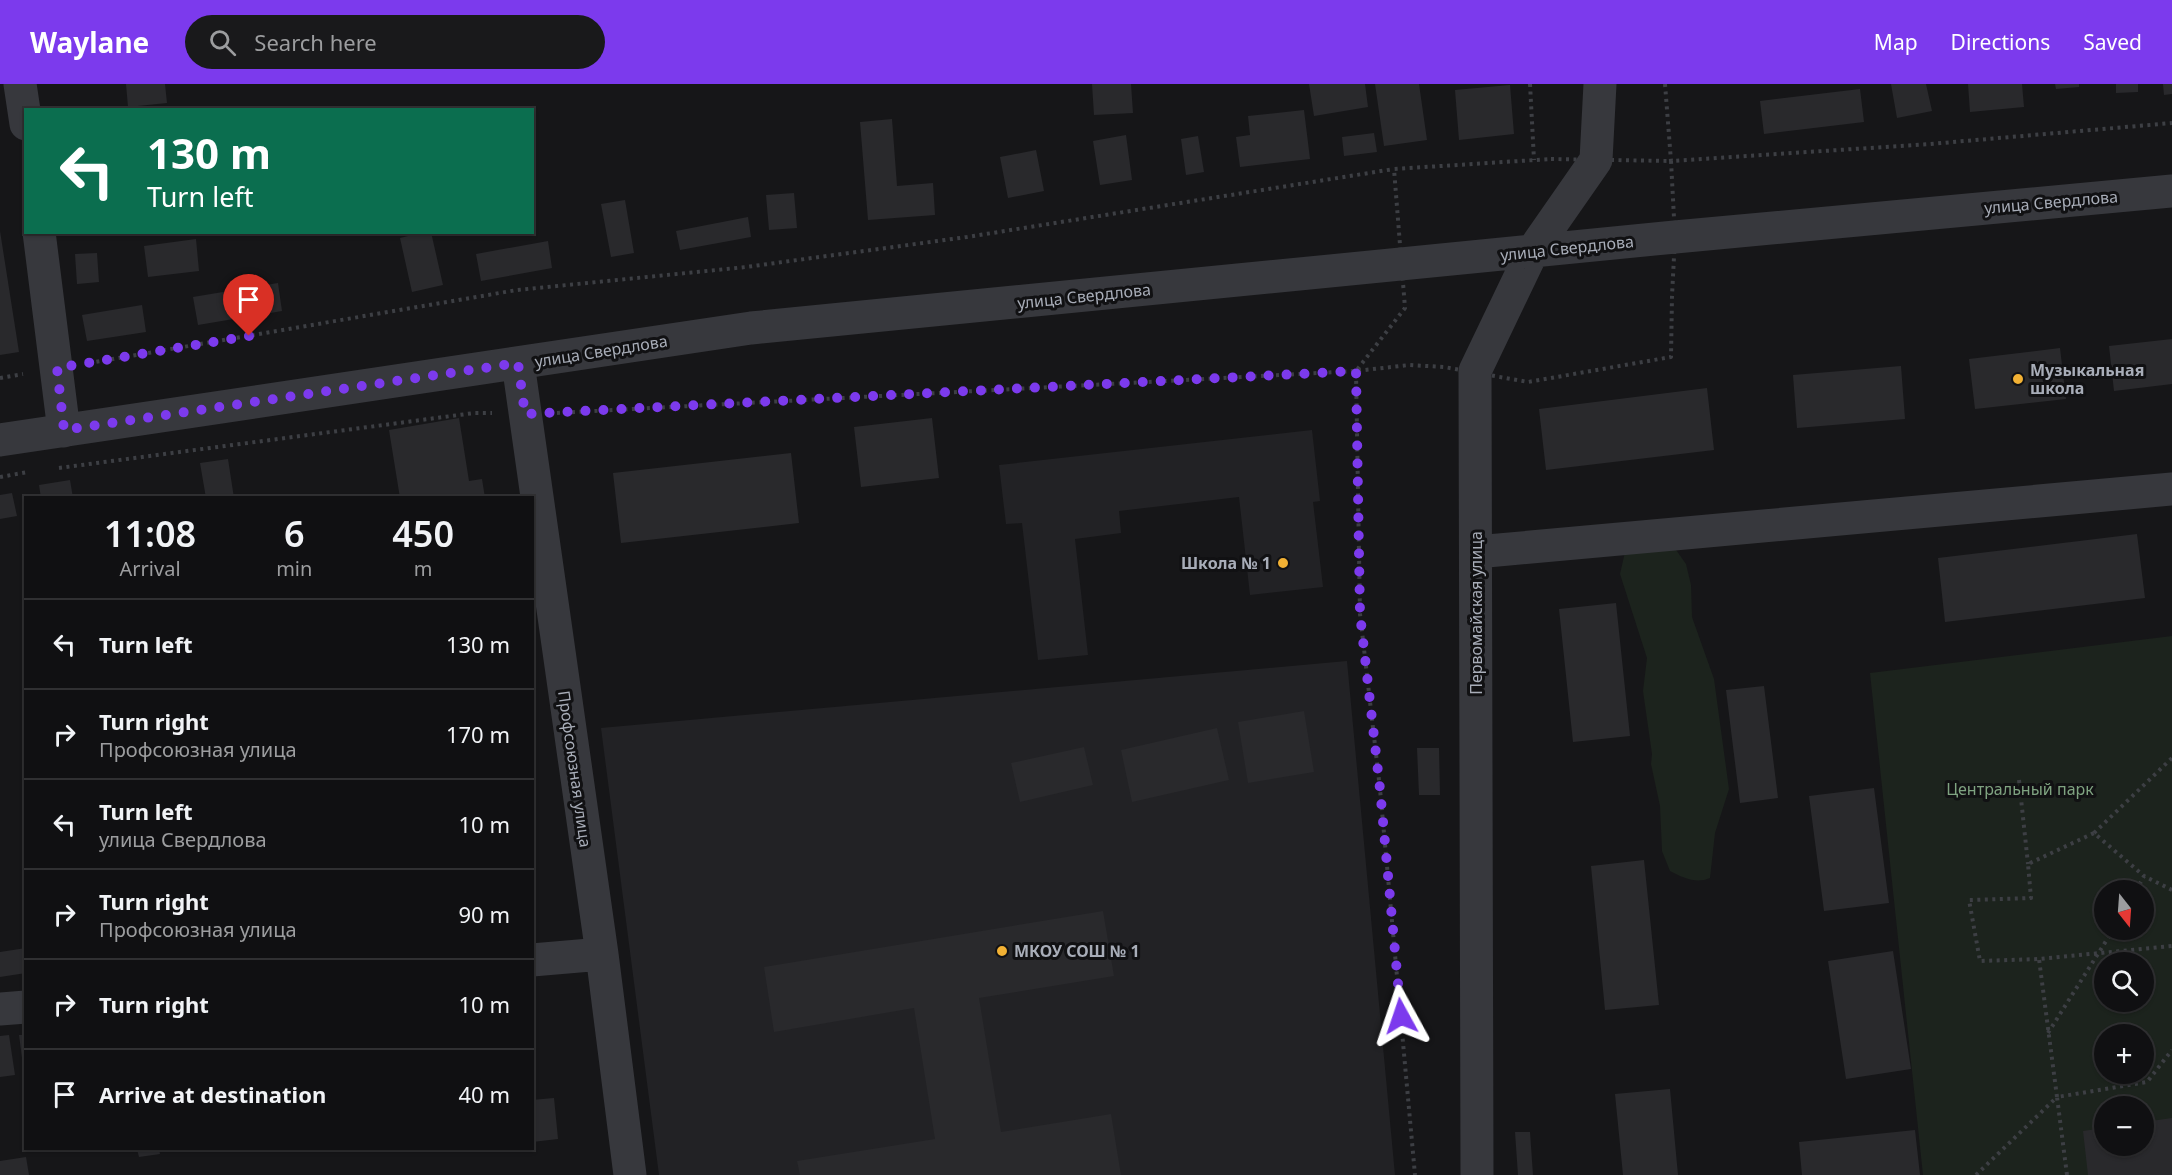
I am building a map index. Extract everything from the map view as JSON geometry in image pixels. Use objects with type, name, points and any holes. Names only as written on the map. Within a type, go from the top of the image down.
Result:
[{"type":"street","points":[[20,84],[24,111]]},
{"type":"street","name":"Первомайская улица","points":[[1477,1175],[1475,371],[1532,252],[1596,160],[1600,84]]},
{"type":"street","name":"улица Свердлова","points":[[0,440],[751,328],[2172,191]]},
{"type":"street","points":[[39,234],[64,430]]},
{"type":"street","name":"Профсоюзная улица","points":[[518,363],[602,954],[630,1175]]},
{"type":"street","points":[[1476,552],[2172,489]]},
{"type":"street","points":[[534,960],[602,954]]},
{"type":"street","points":[[0,1009],[24,1007]]},
{"type":"path","points":[[1530,84],[1534,160]]},
{"type":"path","points":[[1665,84],[1671,161],[1930,144],[2172,123]]},
{"type":"path","points":[[0,378],[518,290],[746,267],[966,237],[1394,169]]},
{"type":"path","points":[[51,469],[474,413],[525,414],[1356,371],[1360,614],[1380,789],[1415,1175]]},
{"type":"path","points":[[0,477],[29,472]]},
{"type":"path","points":[[2028,864],[2094,833],[2172,758]]},
{"type":"path","points":[[2019,780],[2031,898],[1969,900],[1980,961],[2039,959],[2094,954]]},
{"type":"path","points":[[2094,833],[2144,876],[2172,890]]},
{"type":"path","points":[[2142,880],[2144,876]]},
{"type":"path","points":[[2110,952],[2172,946]]},
{"type":"path","points":[[2039,959],[2067,1175]]},
{"type":"path","points":[[2048,1033],[2094,962]]},
{"type":"path","points":[[1976,1175],[2057,1097],[2147,1082],[2172,1050]]},
{"type":"shaded area","name":"Школа № 1","points":[[1312,430],[1320,501],[1313,502],[1323,587],[1250,595],[1239,497],[1119,511],[1121,533],[1075,539],[1088,655],[1038,660],[1022,523],[1006,524],[999,465]]},
{"type":"shaded area","name":"МКОУ СОШ № 1","points":[[1347,661],[1395,1175],[659,1175],[601,728]]},
{"type":"green space","points":[[1674,547],[1686,564],[1691,585],[1692,617],[1714,679],[1729,789],[1715,833],[1710,878],[1705,880],[1685,878],[1670,871],[1662,851],[1660,806],[1651,764],[1652,754],[1643,691],[1647,658],[1620,574],[1625,552]]},
{"type":"green space","name":"Центральный парк","points":[[2172,636],[2172,1175],[1923,1175],[1870,673]]},
{"type":"building","points":[[126,84],[165,84],[167,103],[128,107]]},
{"type":"building","points":[[1092,84],[1131,84],[1133,113],[1094,115]]},
{"type":"building","points":[[1309,84],[1365,84],[1368,107],[1314,116]]},
{"type":"building","points":[[1375,84],[1419,84],[1427,140],[1384,146]]},
{"type":"building","points":[[1891,84],[1926,84],[1932,111],[1897,118]]},
{"type":"building","points":[[1968,84],[2022,84],[2024,107],[1970,112]]},
{"type":"building","points":[[2055,84],[2079,84],[2079,87],[2056,89]]},
{"type":"building","points":[[2116,84],[2138,84],[2138,92],[2116,93]]},
{"type":"building","points":[[2163,84],[2172,84],[2172,94],[2164,95]]},
{"type":"building","points":[[1510,85],[1514,134],[1459,140],[1455,90]]},
{"type":"building","points":[[1860,89],[1864,122],[1764,134],[1760,101]]},
{"type":"building","points":[[1304,110],[1310,159],[1240,167],[1236,137],[1250,135],[1248,116]]},
{"type":"building","points":[[892,119],[897,186],[933,183],[935,215],[868,220],[860,122]]},
{"type":"building","points":[[1374,133],[1377,152],[1344,156],[1342,137]]},
{"type":"building","points":[[1126,135],[1132,180],[1100,185],[1093,141]]},
{"type":"building","points":[[1198,136],[1204,172],[1186,175],[1181,139]]},
{"type":"building","points":[[1036,150],[1044,191],[1008,198],[1000,157]]},
{"type":"building","points":[[794,193],[797,228],[769,230],[766,195]]},
{"type":"building","points":[[625,200],[634,253],[611,257],[601,204]]},
{"type":"building","points":[[748,217],[751,237],[680,250],[676,231]]},
{"type":"building","points":[[0,231],[19,352],[0,355]]},
{"type":"building","points":[[416,234],[431,234],[443,285],[412,292],[400,238]]},
{"type":"building","points":[[196,239],[199,271],[148,277],[144,246]]},
{"type":"building","points":[[548,241],[552,268],[481,281],[476,254]]},
{"type":"building","points":[[97,253],[99,282],[77,284],[75,254]]},
{"type":"building","points":[[278,283],[282,311],[198,325],[193,297]]},
{"type":"building","points":[[142,305],[146,332],[87,341],[82,315]]},
{"type":"building","points":[[2172,339],[2172,384],[2114,391],[2109,346]]},
{"type":"building","name":"Музыкальная школа","points":[[2060,348],[2066,399],[1975,409],[1969,359]]},
{"type":"building","points":[[1901,366],[1905,419],[1797,428],[1793,375]]},
{"type":"building","points":[[1707,388],[1714,450],[1546,470],[1539,409]]},
{"type":"building","points":[[459,418],[469,481],[482,479],[485,496],[400,496],[389,430]]},
{"type":"building","points":[[932,418],[939,478],[861,487],[854,427]]},
{"type":"building","points":[[791,453],[799,523],[621,543],[613,473]]},
{"type":"building","points":[[228,459],[234,496],[206,496],[200,463]]},
{"type":"building","points":[[70,480],[73,496],[41,496],[39,485]]},
{"type":"building","points":[[12,493],[17,516],[0,519],[0,495]]},
{"type":"building","points":[[2137,534],[2145,598],[1945,622],[1938,558]]},
{"type":"building","points":[[1616,603],[1630,736],[1573,742],[1559,609]]},
{"type":"building","points":[[1764,686],[1778,798],[1740,803],[1726,690]]},
{"type":"building","points":[[1304,711],[1314,772],[1248,783],[1238,722]]},
{"type":"building","points":[[1217,728],[1229,780],[1132,802],[1121,750]]},
{"type":"building","points":[[1084,747],[1093,785],[1020,802],[1011,763]]},
{"type":"building","points":[[1417,748],[1439,748],[1440,795],[1419,795]]},
{"type":"building","points":[[1874,788],[1889,903],[1824,911],[1809,796]]},
{"type":"building","points":[[1644,860],[1659,1005],[1605,1010],[1591,866]]},
{"type":"building","points":[[1103,911],[1114,976],[979,998],[1001,1132],[1111,1114],[1121,1175],[800,1175],[797,1161],[935,1139],[914,1008],[774,1032],[764,967]]},
{"type":"building","points":[[24,948],[24,973],[0,977],[0,952]]},
{"type":"building","points":[[1893,951],[1911,1069],[1846,1079],[1828,961]]},
{"type":"building","points":[[9,1035],[15,1075],[0,1077],[0,1036]]},
{"type":"building","points":[[19,1035],[24,1035],[24,1073]]},
{"type":"building","points":[[1670,1089],[1678,1175],[1623,1175],[1615,1094]]},
{"type":"building","points":[[554,1098],[558,1139],[534,1142],[534,1100]]},
{"type":"building","points":[[2172,1118],[2172,1175],[2088,1175],[2083,1131],[2094,1129],[2094,1156],[2154,1156],[2154,1121]]},
{"type":"building","points":[[1915,1130],[1920,1175],[1802,1175],[1799,1142]]},
{"type":"building","points":[[1515,1132],[1530,1132],[1533,1175],[1518,1175]]},
{"type":"building","points":[[137,1150],[159,1150],[160,1154],[139,1157]]},
{"type":"building","points":[[26,1157],[29,1175],[0,1175],[0,1161]]},
{"type":"place","name":"Музыкальная школа","points":[[2018,379]]},
{"type":"place","name":"Школа № 1","points":[[1283,563]]},
{"type":"place","name":"МКОУ СОШ № 1","points":[[1002,951]]},
{"type":"route","points":[[249,336],[57,368],[64,430],[518,363],[525,414],[1356,371],[1360,614],[1380,789],[1401,1016]]}]
